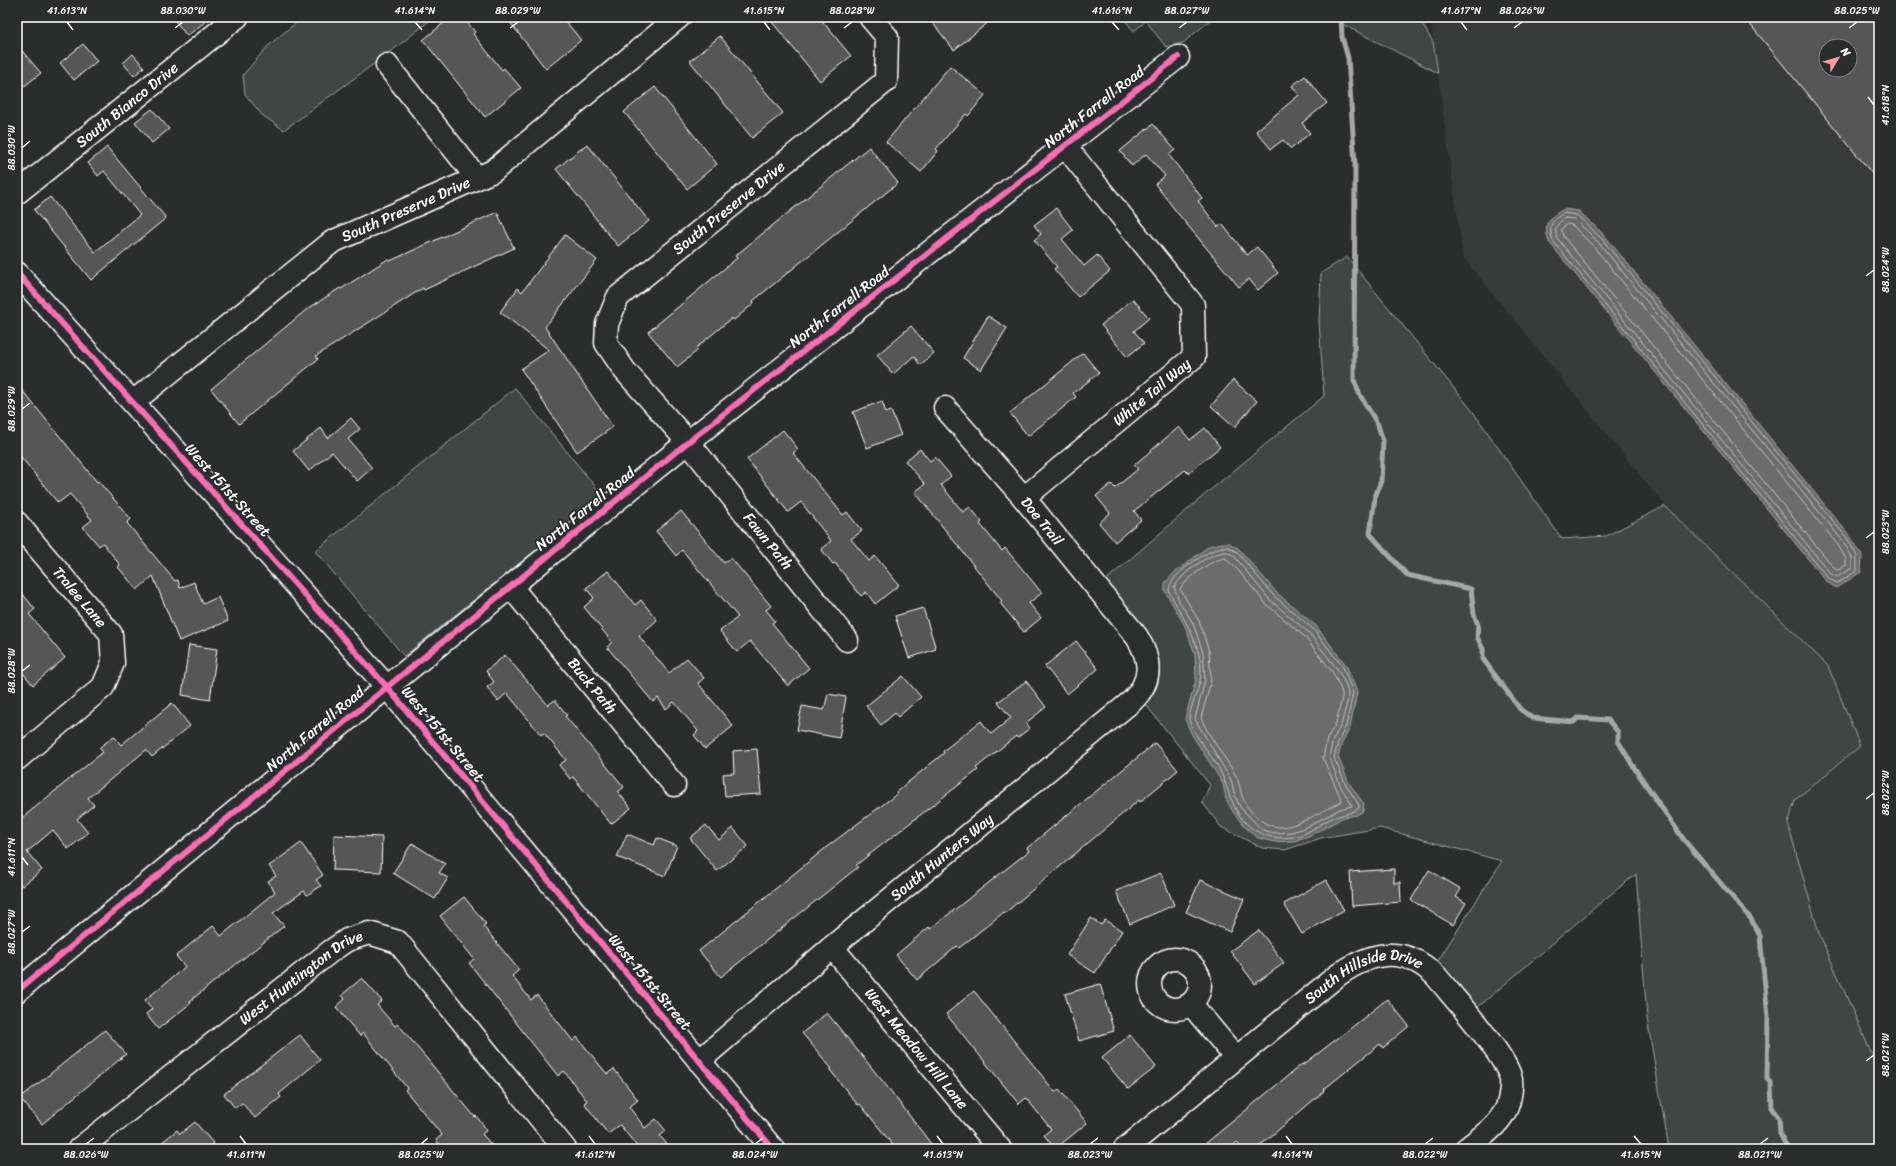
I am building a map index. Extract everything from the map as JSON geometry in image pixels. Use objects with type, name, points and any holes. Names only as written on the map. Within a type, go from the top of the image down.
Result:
[{"type":"street","name":"South Bianco Drive","points":[[17,193],[237,17]]},
{"type":"street","name":"South Preserve Drive","points":[[132,402],[332,242],[493,171],[679,17]]},
{"type":"street","name":"South Preserve Drive","points":[[688,442],[625,372],[606,343],[607,324],[618,297],[886,81],[887,37],[870,17]]},
{"type":"street","name":"North Farrell Road","points":[[17,991],[688,442],[1178,57]]},
{"type":"street","points":[[388,65],[477,178]]},
{"type":"street","name":"White Tail Way","points":[[1024,498],[1194,357],[1193,305],[1065,146]]},
{"type":"street","name":"West 151st Street","points":[[17,273],[387,687],[773,1149]]},
{"type":"street","name":"Doe Trail","points":[[945,408],[1024,498],[1137,637]]},
{"type":"street","name":"Fawn Path","points":[[688,442],[848,640]]},
{"type":"street","name":"Tralee Lane","points":[[17,523],[112,634],[114,662],[103,687],[17,760]]},
{"type":"street","name":"Buck Path","points":[[511,587],[674,784]]},
{"type":"street","name":"South Hunters Way","points":[[699,1061],[832,947],[1140,693],[1147,674],[1148,662],[1146,652],[1137,637]]},
{"type":"street","name":"West Huntington Drive","points":[[79,1149],[331,951],[347,940],[369,933],[398,942],[565,1149]]},
{"type":"street","name":"West Meadow Hill Lane","points":[[832,947],[1000,1149]]},
{"type":"street","name":"South Hillside Drive","points":[[1125,1149],[1351,966],[1364,959],[1389,955],[1405,956],[1423,964],[1436,976],[1503,1060],[1511,1080],[1510,1098],[1504,1113],[1494,1126],[1466,1149]]},
{"type":"street","points":[[1191,1004],[1236,1058]]},
{"type":"shaded area","points":[[303,17],[434,17],[398,46],[284,130],[262,115],[245,94],[243,75],[268,46]]},
{"type":"shaded area","points":[[1122,17],[1214,17],[1183,43],[1166,47],[1146,21],[1134,31]]},
{"type":"shaded area","points":[[1333,17],[1418,17],[1433,42],[1438,73],[1336,21]]},
{"type":"shaded area","points":[[1430,17],[1879,17],[1879,1149],[1753,834],[1860,746],[1463,257]]},
{"type":"shaded area","points":[[1347,257],[1471,409],[1562,539],[1606,536],[1665,506],[1828,666],[1860,746],[1795,800],[1788,824],[1819,933],[1879,1071],[1879,1149],[1669,1149],[1647,1018],[1636,874],[1477,1008],[1451,976],[1437,962],[1502,861],[1380,828],[1321,838],[1285,850],[1262,848],[1221,827],[1202,802],[1210,785],[1146,705],[1156,689],[1159,673],[1158,658],[1153,644],[1146,630],[1105,581],[1202,497],[1324,396],[1319,321],[1321,273]]},
{"type":"shaded area","points":[[515,388],[603,496],[404,656],[315,551]]},
{"type":"water","points":[[1564,209],[1579,211],[1605,236],[1850,536],[1862,555],[1861,572],[1836,588],[1826,581],[1549,242],[1546,230],[1548,222]]},
{"type":"water","points":[[1229,543],[1239,549],[1277,593],[1316,626],[1346,665],[1357,692],[1350,728],[1342,743],[1338,757],[1349,783],[1364,804],[1363,811],[1357,815],[1344,817],[1311,835],[1294,841],[1274,842],[1258,838],[1245,827],[1233,812],[1226,799],[1223,784],[1191,733],[1185,719],[1196,679],[1195,654],[1185,626],[1165,591],[1165,583],[1175,572],[1209,546]]},
{"type":"building","points":[[172,17],[211,17],[187,36]]},
{"type":"building","points":[[451,17],[463,17],[475,32],[473,34],[502,70],[504,68],[521,88],[485,117],[423,40]]},
{"type":"building","points":[[506,17],[562,17],[581,40],[546,69]]},
{"type":"building","points":[[768,17],[819,17],[851,56],[820,81]]},
{"type":"building","points":[[928,17],[995,17],[954,50]]},
{"type":"building","points":[[1744,17],[1879,17],[1879,182]]},
{"type":"building","points":[[720,36],[783,113],[752,138],[690,61]]},
{"type":"building","points":[[83,44],[97,61],[74,80],[60,63]]},
{"type":"building","points":[[17,45],[41,73],[22,88],[17,82]]},
{"type":"building","points":[[133,54],[144,67],[134,76],[123,63]]},
{"type":"building","points":[[950,66],[985,95],[968,116],[966,114],[936,149],[938,151],[921,172],[886,142]]},
{"type":"building","points":[[1305,76],[1327,103],[1302,123],[1310,133],[1291,149],[1283,140],[1271,149],[1256,131],[1299,95],[1292,86]]},
{"type":"building","points":[[655,87],[717,164],[687,189],[624,112]]},
{"type":"building","points":[[152,109],[169,129],[152,143],[135,122]]},
{"type":"building","points":[[1153,124],[1175,150],[1169,155],[1202,198],[1198,201],[1218,227],[1222,224],[1247,255],[1257,247],[1278,273],[1258,290],[1249,279],[1239,287],[1179,215],[1155,184],[1165,176],[1146,154],[1132,166],[1120,151]]},
{"type":"building","points":[[587,144],[649,221],[618,246],[556,169]]},
{"type":"building","points":[[107,147],[166,218],[91,280],[34,210],[50,197],[95,252],[140,215],[104,171],[98,176],[88,163]]},
{"type":"building","points":[[869,147],[898,183],[753,301],[754,303],[734,320],[732,318],[696,348],[698,350],[677,367],[648,332],[737,258],[735,256]]},
{"type":"building","points":[[1056,208],[1073,230],[1062,239],[1084,266],[1097,255],[1110,271],[1078,297],[1054,269],[1057,267],[1034,240],[1041,234],[1034,225]]},
{"type":"building","points":[[497,212],[514,248],[424,290],[423,288],[316,356],[318,359],[239,424],[211,389],[306,310],[340,288],[341,289],[388,259],[390,261]]},
{"type":"building","points":[[565,235],[597,260],[545,327],[613,427],[577,452],[521,369],[549,350],[500,312],[518,288],[522,292]]},
{"type":"building","points":[[1133,299],[1149,318],[1134,331],[1144,343],[1127,357],[1101,325]]},
{"type":"building","points":[[988,316],[1007,328],[981,370],[963,358]]},
{"type":"building","points":[[911,326],[934,353],[920,365],[914,356],[893,374],[877,355]]},
{"type":"building","points":[[1083,353],[1099,373],[1073,393],[1076,397],[1028,436],[1010,413]]},
{"type":"building","points":[[1233,380],[1257,401],[1235,427],[1211,406]]},
{"type":"building","points":[[17,384],[97,482],[98,481],[131,519],[127,523],[175,581],[178,580],[180,588],[194,582],[203,604],[218,597],[228,621],[179,641],[153,576],[137,590],[118,567],[120,565],[103,543],[99,546],[83,527],[92,520],[70,494],[58,503],[17,452]]},
{"type":"building","points":[[882,401],[886,413],[891,411],[901,435],[867,448],[853,412]]},
{"type":"building","points":[[351,418],[360,429],[348,439],[372,468],[357,481],[332,452],[309,471],[293,451],[321,428],[328,438]]},
{"type":"building","points":[[1179,427],[1190,440],[1205,428],[1220,447],[1188,473],[1185,470],[1134,511],[1141,520],[1115,542],[1099,523],[1110,513],[1096,496],[1111,484],[1115,488],[1138,469],[1134,465]]},
{"type":"building","points":[[783,430],[798,449],[793,453],[843,515],[847,512],[862,531],[851,539],[869,561],[875,556],[899,585],[875,604],[866,592],[861,596],[835,563],[833,564],[821,549],[831,541],[801,502],[788,512],[747,459]]},
{"type":"building","points":[[920,449],[930,461],[935,457],[951,476],[941,485],[963,512],[970,507],[982,522],[980,524],[1002,551],[1005,548],[1042,593],[1029,603],[1041,618],[1024,632],[1000,603],[1002,601],[915,492],[925,484],[905,461]]},
{"type":"building","points":[[681,511],[724,563],[731,558],[771,606],[766,610],[775,621],[772,623],[809,668],[788,686],[750,641],[737,652],[720,631],[738,617],[682,550],[676,556],[656,531]]},
{"type":"building","points":[[608,571],[635,605],[641,600],[657,620],[639,636],[646,645],[669,673],[687,658],[704,678],[698,683],[733,726],[705,749],[694,735],[698,731],[674,702],[666,709],[658,698],[653,702],[607,647],[612,642],[584,607],[594,598],[586,588]]},
{"type":"building","points":[[17,587],[35,609],[29,614],[65,658],[33,685],[17,666]]},
{"type":"building","points":[[923,608],[936,649],[909,658],[895,616]]},
{"type":"building","points":[[1076,641],[1098,669],[1067,694],[1045,666]]},
{"type":"building","points":[[189,645],[217,649],[210,700],[182,695]]},
{"type":"building","points":[[505,655],[548,705],[555,700],[567,715],[565,716],[624,787],[618,792],[631,808],[611,824],[573,777],[570,779],[559,765],[566,760],[544,733],[541,735],[507,693],[498,701],[487,687],[494,682],[486,671]]},
{"type":"building","points":[[903,676],[921,697],[898,717],[895,713],[881,725],[866,706]]},
{"type":"building","points":[[1026,681],[1046,707],[1026,723],[1030,728],[1017,738],[1016,736],[976,768],[978,770],[856,865],[858,867],[721,977],[699,951],[828,846],[897,794],[896,792],[944,753],[943,751],[981,721],[991,734],[1011,718],[998,702]]},
{"type":"building","points":[[828,694],[846,697],[839,738],[797,730],[802,706],[824,710]]},
{"type":"building","points":[[172,703],[190,726],[152,757],[146,750],[88,798],[94,805],[77,819],[88,833],[68,849],[53,830],[27,852],[42,870],[22,886],[17,879],[17,822],[103,752],[99,748],[114,736],[121,745]]},
{"type":"building","points":[[1155,743],[1178,770],[1140,802],[1139,800],[1005,913],[1004,912],[959,948],[957,946],[917,980],[896,955],[929,927],[930,929],[1029,851],[1027,848]]},
{"type":"building","points":[[757,749],[761,794],[725,796],[723,774],[734,773],[733,751]]},
{"type":"building","points":[[706,825],[719,840],[733,828],[748,846],[717,871],[690,838]]},
{"type":"building","points":[[627,834],[654,845],[657,838],[677,846],[665,876],[617,857]]},
{"type":"building","points":[[334,835],[382,837],[381,872],[333,870]]},
{"type":"building","points":[[301,843],[323,875],[316,880],[321,886],[307,895],[304,891],[273,913],[284,926],[190,1001],[191,1003],[158,1029],[146,1014],[152,1009],[145,1000],[185,967],[176,956],[213,926],[221,936],[275,892],[268,881],[276,876],[269,866]]},
{"type":"building","points":[[412,843],[445,864],[439,873],[448,878],[435,899],[393,873]]},
{"type":"building","points":[[1394,869],[1394,883],[1400,882],[1401,902],[1352,906],[1350,872]]},
{"type":"building","points":[[1429,870],[1461,889],[1456,897],[1466,903],[1453,925],[1411,900]]},
{"type":"building","points":[[1161,873],[1174,905],[1130,924],[1116,891]]},
{"type":"building","points":[[1200,880],[1244,899],[1230,932],[1186,912]]},
{"type":"building","points":[[1326,880],[1344,910],[1302,934],[1284,904]]},
{"type":"building","points":[[464,897],[486,924],[483,926],[519,970],[512,976],[531,1000],[537,995],[573,1041],[577,1037],[607,1074],[614,1069],[638,1100],[629,1107],[645,1128],[656,1119],[666,1131],[660,1136],[671,1149],[639,1149],[620,1125],[608,1134],[584,1103],[587,1101],[564,1071],[558,1076],[469,963],[474,959],[440,916]]},
{"type":"building","points":[[1091,918],[1101,925],[1105,920],[1122,931],[1095,973],[1067,955]]},
{"type":"building","points":[[1259,930],[1284,963],[1255,984],[1230,951]]},
{"type":"building","points":[[362,978],[382,1001],[377,1005],[395,1026],[398,1024],[487,1130],[482,1134],[495,1149],[443,1149],[436,1140],[442,1135],[405,1090],[407,1088],[363,1033],[360,1036],[336,1007],[345,999],[342,995]]},
{"type":"building","points":[[1100,984],[1114,1031],[1079,1041],[1065,994]]},
{"type":"building","points":[[974,991],[1055,1092],[1059,1089],[1087,1123],[1055,1149],[1044,1135],[1051,1129],[1026,1098],[1019,1104],[946,1014]]},
{"type":"building","points":[[1387,999],[1409,1026],[1383,1048],[1380,1044],[1323,1090],[1324,1091],[1256,1149],[1242,1149],[1237,1142],[1229,1149],[1199,1149],[1302,1064],[1303,1065]]},
{"type":"building","points":[[827,1013],[889,1089],[935,1149],[896,1149],[860,1104],[858,1105],[830,1070],[832,1069],[802,1033]]},
{"type":"building","points":[[105,1030],[126,1054],[42,1124],[20,1098]]},
{"type":"building","points":[[300,1035],[320,1060],[279,1094],[281,1097],[255,1118],[242,1103],[235,1108],[224,1094]]},
{"type":"building","points":[[1130,1035],[1156,1067],[1128,1089],[1102,1058]]},
{"type":"building","points":[[195,1122],[213,1143],[206,1149],[154,1149],[177,1130],[180,1134]]},
{"type":"waterway","points":[[1341,17],[1342,37],[1348,58],[1355,165],[1354,380],[1360,395],[1378,425],[1383,441],[1381,481],[1375,497],[1370,534],[1407,575],[1471,589],[1474,614],[1478,625],[1477,637],[1483,649],[1483,659],[1520,709],[1532,718],[1574,722],[1578,718],[1608,720],[1618,732],[1618,741],[1633,766],[1684,840],[1751,919],[1760,936],[1768,1017],[1767,1079],[1771,1084],[1772,1109],[1779,1118],[1780,1134],[1788,1149]]},
{"type":"cycle path","points":[[17,991],[688,442],[1178,57]]},
{"type":"cycle path","points":[[17,273],[387,687],[773,1149]]}]
